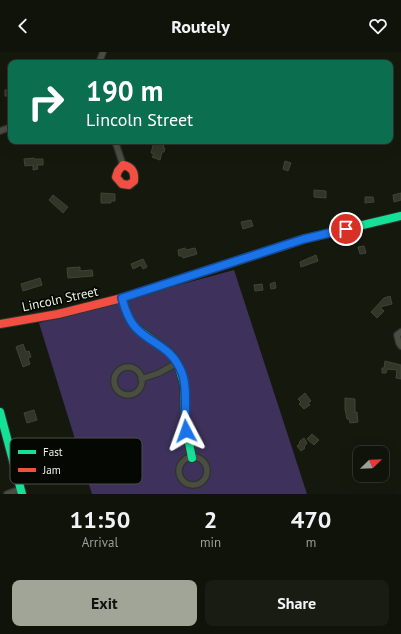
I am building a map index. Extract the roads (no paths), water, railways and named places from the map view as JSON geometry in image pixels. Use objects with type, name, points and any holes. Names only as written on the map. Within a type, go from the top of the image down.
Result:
[{"type":"main road","name":"Lincoln Street","points":[[0,324],[58,314],[122,298],[304,239],[401,216]]},
{"type":"main road","points":[[122,298],[128,316],[138,330],[167,350],[177,363],[182,373],[184,382],[184,418],[192,458]]},
{"type":"main road","points":[[0,412],[10,450]]},
{"type":"street","points":[[115,144],[123,165]]},
{"type":"street","points":[[401,332],[397,335],[401,346]]},
{"type":"street","points":[[141,378],[159,373],[177,363]]},
{"type":"street","points":[[125,368],[133,368],[140,374],[141,378],[140,388],[133,394],[124,394],[117,389],[114,380],[118,372],[125,368]]},
{"type":"street","points":[[192,458],[202,461],[206,468],[206,473],[202,481],[193,485],[181,479],[179,470],[182,462],[186,459],[192,458]]},
{"type":"street","points":[[7,494],[21,492]]}]
